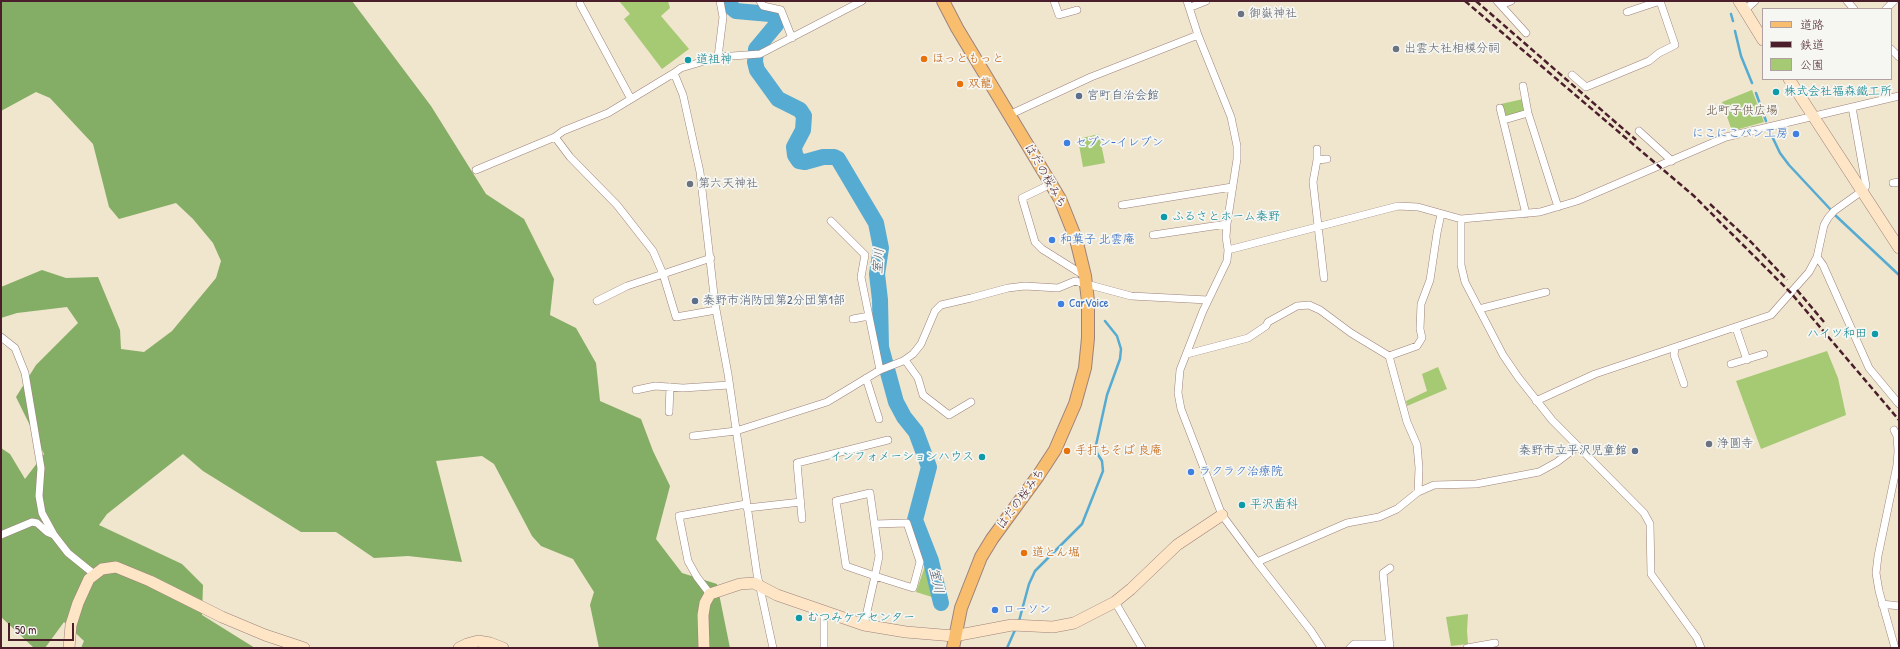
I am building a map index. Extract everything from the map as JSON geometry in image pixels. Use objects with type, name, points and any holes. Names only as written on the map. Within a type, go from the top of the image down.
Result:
[{"type":"main road","name":"はだの桜みち","points":[[943,1],[957,28],[1060,199],[1076,239],[1086,280],[1088,301],[1088,338],[1085,368],[1075,404],[1055,450],[981,557],[961,608],[954,636],[953,648]]},
{"type":"street","points":[[718,57],[723,17],[720,1]]},
{"type":"street","points":[[760,1],[763,6],[781,10],[792,38]]},
{"type":"street","points":[[476,170],[555,137],[563,131],[608,113],[681,68],[718,57],[760,54],[862,1]]},
{"type":"street","points":[[1054,1],[1059,15],[1077,10]]},
{"type":"street","points":[[1206,1],[1189,4],[1198,35],[1233,123],[1237,146],[1237,159],[1227,224],[1226,237],[1228,250],[1225,267],[1208,300],[1180,370],[1178,393],[1182,410],[1222,515],[1311,631],[1322,648]]},
{"type":"street","points":[[1499,3],[1511,1]]},
{"type":"street","points":[[1572,75],[1586,87],[1649,61],[1659,53],[1675,45],[1660,1],[1627,12]]},
{"type":"street","points":[[1739,1],[1762,38]]},
{"type":"street","points":[[1744,11],[1755,1]]},
{"type":"street","points":[[1499,3],[1526,33]]},
{"type":"street","points":[[580,4],[632,99]]},
{"type":"street","points":[[1009,115],[1091,77],[1198,35]]},
{"type":"street","points":[[674,73],[683,95],[700,172],[716,310],[729,385],[757,574],[773,648]]},
{"type":"street","points":[[1789,80],[1899,248]]},
{"type":"street","points":[[1523,86],[1528,113],[1558,207]]},
{"type":"street","points":[[1228,250],[1398,206],[1418,207],[1461,219],[1526,214],[1558,207],[1577,201],[1726,137],[1899,96]]},
{"type":"street","points":[[1536,401],[1595,374],[1736,328],[1771,315],[1810,272],[1817,257],[1824,225],[1828,218],[1834,211],[1862,191],[1866,186],[1852,107]]},
{"type":"street","points":[[1500,108],[1526,214]]},
{"type":"street","points":[[1504,120],[1528,113]]},
{"type":"street","points":[[1639,131],[1672,161]]},
{"type":"street","points":[[555,137],[570,157],[618,204],[653,251],[663,274],[676,317],[716,310]]},
{"type":"street","points":[[1317,149],[1317,160],[1313,182],[1324,278]]},
{"type":"street","points":[[1317,160],[1327,159]]},
{"type":"street","points":[[1051,184],[1022,198],[1036,242],[1042,249],[1086,280],[1114,292],[1132,296],[1208,300]]},
{"type":"street","points":[[1122,205],[1232,188]]},
{"type":"street","points":[[1389,356],[1417,346],[1422,338],[1420,329],[1421,304],[1430,280],[1437,233],[1442,214]]},
{"type":"street","points":[[1461,219],[1461,265],[1465,282],[1504,355],[1536,401],[1578,446],[1614,480],[1644,513],[1650,524],[1651,574],[1697,638],[1701,648]]},
{"type":"street","points":[[831,221],[864,255],[861,277],[881,369]]},
{"type":"street","points":[[1153,235],[1227,224]]},
{"type":"street","points":[[850,240],[856,235]]},
{"type":"street","points":[[1817,257],[1823,265],[1869,368],[1899,404]]},
{"type":"street","points":[[597,301],[627,286],[710,258]]},
{"type":"street","points":[[1322,269],[1331,267]]},
{"type":"street","points":[[693,436],[736,431],[828,402],[881,369],[905,360],[913,354],[921,344],[935,311],[941,305],[1008,288],[1025,286],[1058,288],[1075,281],[1086,280]]},
{"type":"street","points":[[1479,309],[1546,292]]},
{"type":"street","points":[[1187,354],[1248,338],[1281,313],[1297,306],[1309,305],[1320,310],[1351,334],[1389,356],[1407,422],[1418,445],[1418,492]]},
{"type":"street","points":[[853,319],[869,316]]},
{"type":"street","points":[[1736,328],[1747,360]]},
{"type":"street","points":[[1,337],[15,348],[25,373],[41,468],[40,505],[54,535],[68,553],[94,574]]},
{"type":"street","points":[[1675,348],[1674,355],[1684,384]]},
{"type":"street","points":[[1731,364],[1764,354]]},
{"type":"street","points":[[905,360],[918,378],[923,395],[949,415],[970,402]]},
{"type":"street","points":[[866,378],[879,419]]},
{"type":"street","points":[[636,390],[655,386],[683,388],[729,385]]},
{"type":"street","points":[[669,412],[670,387]]},
{"type":"street","points":[[1894,430],[1897,436],[1897,465],[1878,556],[1876,573],[1882,604],[1894,648]]},
{"type":"street","points":[[802,519],[797,463],[888,440]]},
{"type":"street","points":[[1257,562],[1347,524],[1379,517],[1397,509],[1418,492],[1434,485],[1476,484],[1538,472],[1557,462],[1578,446]]},
{"type":"street","points":[[864,625],[875,576],[879,556],[870,494],[836,501],[846,566],[875,576],[913,588],[920,562],[907,523],[875,524]]},
{"type":"street","points":[[710,594],[697,577],[688,560],[679,516],[747,506],[800,502]]},
{"type":"street","points":[[704,648],[704,603],[710,594],[740,584],[754,583],[761,588],[864,625],[906,632],[954,636],[1012,626],[1053,627],[1074,623],[1115,602],[1131,589],[1167,554],[1200,529],[1222,515]]},
{"type":"street","points":[[1,535],[32,522],[37,523],[47,532],[54,535]]},
{"type":"street","points":[[69,648],[71,625],[78,602],[89,579],[94,574],[108,567],[124,569],[222,617],[264,635],[304,648]]},
{"type":"street","points":[[1350,648],[1354,644],[1390,646],[1383,573],[1390,568]]},
{"type":"street","points":[[1115,602],[1142,648]]},
{"type":"street","points":[[1882,604],[1899,606]]},
{"type":"street","points":[[824,610],[824,648]]},
{"type":"street","points":[[460,648],[478,641],[490,643],[503,648]]},
{"type":"street","points":[[1467,648],[1495,643]]},
{"type":"green space","points":[[1,1],[352,1],[431,106],[486,194],[524,219],[554,279],[550,315],[576,328],[596,363],[600,401],[641,419],[653,451],[670,486],[656,539],[682,573],[717,584],[730,648],[599,648],[590,605],[594,592],[573,559],[541,546],[532,536],[494,464],[482,456],[436,461],[462,562],[408,556],[374,558],[336,532],[301,532],[203,471],[183,454],[107,514],[99,525],[182,564],[203,585],[202,615],[255,648],[81,648],[84,641],[64,622],[45,648],[34,648],[1,617],[1,448],[10,454],[25,479],[44,454],[16,397],[36,365],[78,323],[67,307],[17,313],[1,318],[1,287],[42,270],[66,278],[98,277],[120,330],[121,349],[144,352],[172,331],[216,278],[221,261],[213,243],[193,219],[176,203],[119,219],[109,207],[93,144],[50,98],[36,92],[1,111]]},
{"type":"green space","points":[[619,1],[668,1],[670,8],[661,16],[689,49],[662,69],[624,19],[630,14]]},
{"type":"green space","name":"北町子供広場","points":[[1752,90],[1764,122],[1732,131],[1722,102]]},
{"type":"green space","points":[[1523,99],[1525,109],[1522,112],[1508,116],[1504,115],[1501,104]]},
{"type":"green space","points":[[1099,134],[1105,163],[1083,167],[1078,139]]},
{"type":"green space","points":[[1827,351],[1838,378],[1846,415],[1761,449],[1736,381]]},
{"type":"green space","points":[[1438,367],[1447,389],[1407,406],[1406,401],[1427,391],[1422,374]]},
{"type":"green space","points":[[925,566],[934,596],[932,597],[916,592]]},
{"type":"green space","points":[[1468,614],[1468,644],[1451,646],[1446,617]]},
{"type":"waterway","name":"室川","points":[[728,1],[730,6],[736,11],[770,14],[777,18],[776,25],[756,49],[755,62],[757,70],[778,99],[800,110],[804,116],[803,130],[794,147],[795,155],[799,161],[805,162],[823,157],[834,157],[838,159],[876,223],[881,248],[877,274],[880,300],[881,347],[896,402],[904,417],[916,432],[929,467],[915,520],[931,561],[941,603]]},
{"type":"waterway","points":[[1731,14],[1733,21]]},
{"type":"waterway","points":[[1735,31],[1741,56],[1752,83]]},
{"type":"waterway","points":[[1756,93],[1766,121]]},
{"type":"waterway","points":[[1770,132],[1780,153],[1789,165],[1831,210]]},
{"type":"waterway","points":[[1835,215],[1899,275]]},
{"type":"waterway","points":[[1019,621],[1029,584],[1035,571],[1082,524],[1103,471],[1102,461],[1097,453],[1096,445],[1107,395],[1120,359],[1121,349],[1117,336],[1105,321]]},
{"type":"waterway","points":[[1007,648],[1015,630]]},
{"type":"railway","points":[[1465,1],[1694,196],[1791,293],[1899,420]]},
{"type":"railway","points":[[1476,1],[1636,140]]},
{"type":"railway","points":[[1710,204],[1751,242],[1787,280]]},
{"type":"railway","points":[[1797,290],[1824,322]]},
{"type":"place","name":"御嶽神社","points":[[1241,14]]},
{"type":"place","name":"出雲大社相模分祠","points":[[1396,49]]},
{"type":"place","name":"ほっともっと","points":[[924,59]]},
{"type":"place","name":"道祖神","points":[[688,60]]},
{"type":"place","name":"双龍","points":[[960,84]]},
{"type":"place","name":"株式会社福森鐵工所","points":[[1776,92]]},
{"type":"place","name":"宮町自治会館","points":[[1079,96]]},
{"type":"place","name":"にこにこパン工房","points":[[1796,134]]},
{"type":"place","name":"セブン-イレブン","points":[[1067,143]]},
{"type":"place","name":"第六天神社","points":[[690,184]]},
{"type":"place","name":"ふるさとホーム秦野","points":[[1164,217]]},
{"type":"place","name":"和菓子 北雲庵","points":[[1052,240]]},
{"type":"place","name":"秦野市消防団第2分団第1部","points":[[695,301]]},
{"type":"place","name":"CarVoice","points":[[1061,304]]},
{"type":"place","name":"ハイツ和田","points":[[1875,334]]},
{"type":"place","name":"浄圓寺","points":[[1709,444]]},
{"type":"place","name":"手打ちそば 良庵","points":[[1067,451]]},
{"type":"place","name":"秦野市立平沢児童館","points":[[1635,451]]},
{"type":"place","name":"インフォメーションハウス","points":[[982,457]]},
{"type":"place","name":"ラクラク治療院","points":[[1191,472]]},
{"type":"place","name":"平沢歯科","points":[[1242,505]]},
{"type":"place","name":"道とん堀","points":[[1024,553]]},
{"type":"place","name":"ローソン","points":[[995,610]]},
{"type":"place","name":"むつみケアセンター","points":[[799,618]]}]
